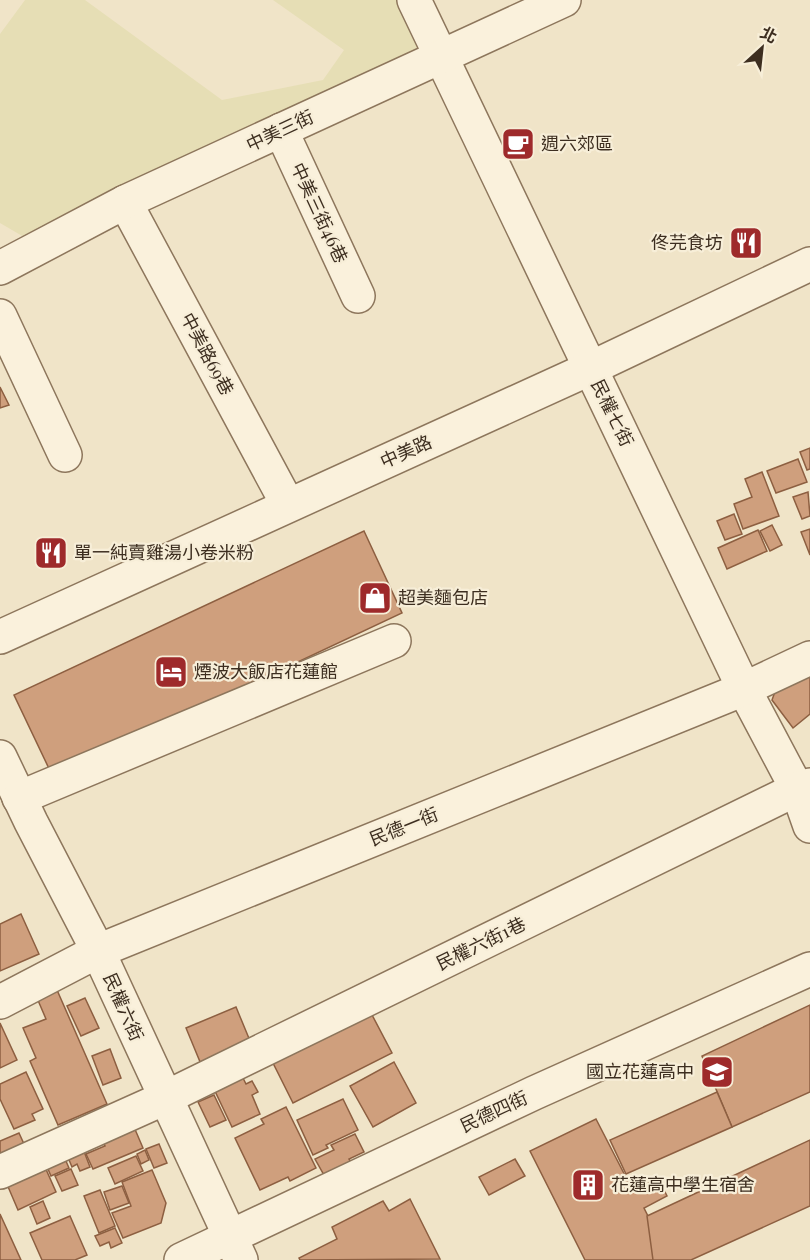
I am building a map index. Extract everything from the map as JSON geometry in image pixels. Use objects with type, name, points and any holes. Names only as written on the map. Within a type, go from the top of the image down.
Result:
[{"type":"street","name":"民權七街","points":[[414,0],[744,689],[803,787],[810,826]]},
{"type":"street","name":"中美三街","points":[[0,268],[125,202],[564,0]]},
{"type":"street","name":"中美三街46巷","points":[[281,130],[358,296]]},
{"type":"street","name":"中美路69巷","points":[[125,202],[288,506]]},
{"type":"street","name":"中美路","points":[[0,637],[591,368],[810,264]]},
{"type":"street","points":[[0,316],[65,455]]},
{"type":"street","points":[[19,798],[394,641]]},
{"type":"street","name":"民德一街","points":[[0,1002],[98,951],[744,689],[810,658]]},
{"type":"street","name":"民權六街","points":[[0,757],[98,951],[236,1249]]},
{"type":"street","name":"民權六街1巷","points":[[0,1172],[165,1098],[803,787]]},
{"type":"street","name":"民德四街","points":[[181,1260],[236,1249],[534,1093],[810,969]]},
{"type":"shaded area","points":[[25,0],[85,0],[222,100],[323,80],[344,50],[273,0],[404,0],[431,52],[24,237],[0,223],[0,34]]},
{"type":"building","points":[[0,387],[9,405],[0,408]]},
{"type":"building","points":[[810,448],[810,469],[807,470],[800,452]]},
{"type":"building","points":[[798,459],[807,482],[776,493],[767,471]]},
{"type":"building","points":[[762,472],[779,516],[743,529],[734,504],[752,497],[745,479]]},
{"type":"building","points":[[808,492],[810,516],[802,519],[793,497]]},
{"type":"building","points":[[734,514],[742,534],[725,540],[717,521]]},
{"type":"building","points":[[772,525],[782,545],[770,551],[760,531]]},
{"type":"building","points":[[810,529],[810,555],[801,532]]},
{"type":"building","points":[[758,530],[767,551],[727,569],[718,548]]},
{"type":"building","name":"煙波大飯店花蓮館","points":[[364,531],[402,613],[53,777],[14,695]]},
{"type":"building","points":[[810,674],[810,714],[793,728],[772,700],[777,686]]},
{"type":"building","points":[[21,914],[39,954],[0,971],[0,924]]},
{"type":"building","points":[[57,990],[107,1104],[58,1125],[30,1061],[36,1058],[23,1028],[46,1019],[37,998]]},
{"type":"building","points":[[85,998],[99,1028],[81,1036],[67,1006]]},
{"type":"building","name":"花蓮高中學生宿舍","points":[[810,1005],[810,1092],[732,1127],[702,1056]]},
{"type":"building","points":[[236,1007],[253,1048],[203,1069],[186,1028]]},
{"type":"building","points":[[371,1013],[392,1053],[293,1103],[273,1063]]},
{"type":"building","points":[[0,1023],[17,1060],[0,1068]]},
{"type":"building","points":[[110,1049],[121,1078],[103,1085],[92,1056]]},
{"type":"building","points":[[394,1062],[416,1103],[373,1127],[350,1086]]},
{"type":"building","points":[[26,1072],[43,1109],[32,1114],[35,1120],[14,1129],[0,1099],[0,1084]]},
{"type":"building","points":[[242,1076],[246,1084],[252,1081],[258,1092],[252,1095],[260,1114],[232,1127],[214,1089]]},
{"type":"building","name":"花蓮高中學生宿舍","points":[[717,1092],[732,1127],[626,1174],[610,1140]]},
{"type":"building","points":[[214,1095],[226,1120],[210,1127],[198,1102]]},
{"type":"building","points":[[343,1099],[358,1130],[326,1145],[328,1148],[313,1155],[297,1120]]},
{"type":"building","points":[[286,1107],[316,1168],[290,1181],[288,1177],[260,1190],[235,1138],[264,1124],[261,1119]]},
{"type":"building","name":"花蓮高中學生宿舍","points":[[596,1119],[633,1191],[658,1178],[667,1196],[644,1208],[670,1260],[585,1260],[530,1151]]},
{"type":"building","points":[[134,1127],[143,1148],[93,1169],[86,1154],[105,1146],[102,1141]]},
{"type":"building","points":[[19,1133],[29,1155],[0,1170],[0,1141]]},
{"type":"building","points":[[355,1134],[364,1152],[349,1159],[351,1162],[324,1175],[315,1159],[334,1150],[331,1145]]},
{"type":"building","name":"花蓮高中學生宿舍","points":[[810,1140],[810,1206],[691,1260],[653,1260],[647,1216]]},
{"type":"building","points":[[80,1141],[90,1167],[80,1171],[77,1164],[72,1167],[64,1148]]},
{"type":"building","points":[[159,1144],[167,1163],[154,1168],[146,1149]]},
{"type":"building","points":[[145,1150],[149,1160],[141,1164],[137,1154]]},
{"type":"building","points":[[62,1152],[69,1168],[51,1176],[44,1160]]},
{"type":"building","points":[[136,1156],[143,1171],[115,1184],[108,1168]]},
{"type":"building","points":[[41,1158],[56,1192],[18,1210],[3,1175]]},
{"type":"building","points":[[515,1159],[525,1176],[489,1195],[479,1177]]},
{"type":"building","points":[[71,1169],[78,1185],[62,1191],[55,1176]]},
{"type":"building","points":[[152,1170],[166,1203],[161,1223],[123,1238],[112,1213],[131,1206],[122,1182]]},
{"type":"building","points":[[122,1186],[129,1203],[110,1210],[104,1192]]},
{"type":"building","points":[[100,1190],[115,1226],[99,1233],[84,1196]]},
{"type":"building","points":[[410,1199],[440,1259],[300,1260],[299,1258],[337,1239],[332,1227],[383,1201],[389,1211]]},
{"type":"building","points":[[43,1201],[50,1218],[37,1224],[30,1207]]},
{"type":"building","points":[[0,1214],[21,1260],[0,1260]]},
{"type":"building","points":[[70,1216],[87,1255],[75,1260],[42,1260],[30,1233]]},
{"type":"building","points":[[115,1228],[122,1243],[111,1248],[109,1242],[100,1246],[95,1236]]},
{"type":"place","name":"週六郊區","points":[[518,144]]},
{"type":"place","name":"佟芫食坊","points":[[746,243]]},
{"type":"place","name":"單一純賣雞湯小卷米粉","points":[[51,553]]},
{"type":"place","name":"超美麵包店","points":[[375,598]]},
{"type":"place","name":"煙波大飯店花蓮館","points":[[171,672]]},
{"type":"place","name":"國立花蓮高中","points":[[717,1072]]},
{"type":"place","name":"花蓮高中學生宿舍","points":[[588,1185]]}]
